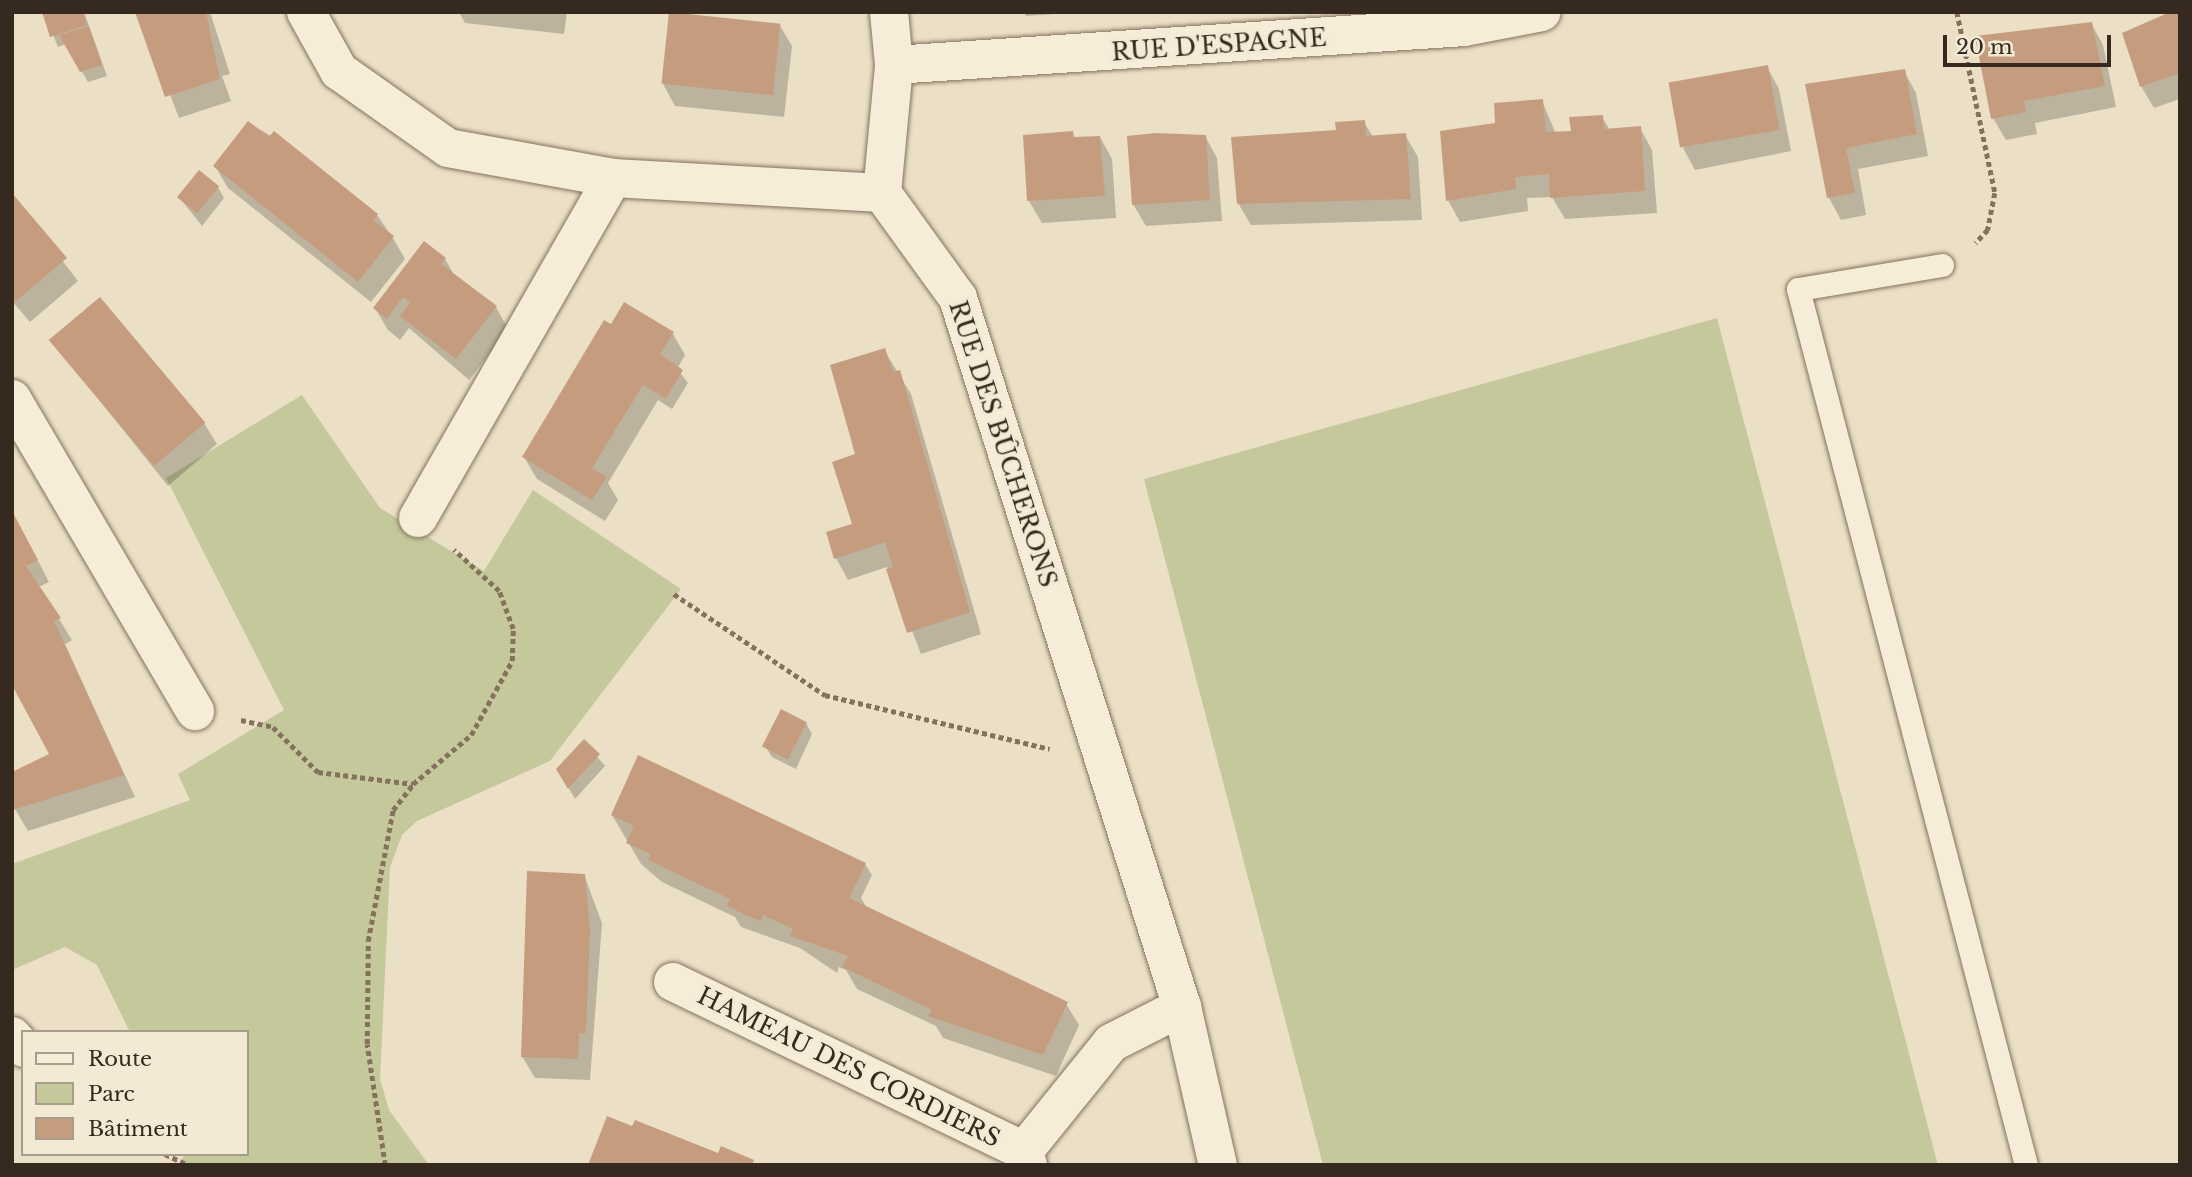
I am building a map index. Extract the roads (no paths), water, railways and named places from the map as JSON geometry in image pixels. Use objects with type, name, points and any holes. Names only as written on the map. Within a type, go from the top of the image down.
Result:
[{"type":"street","points":[[306,12],[339,71],[448,148],[613,178],[882,193],[894,65],[889,12]]},
{"type":"street","name":"RUE D'ESPAGNE","points":[[894,65],[1542,12]]},
{"type":"street","points":[[418,518],[613,178]]},
{"type":"street","name":"RUE DES BÛCHERONS","points":[[882,193],[958,298],[1182,1007],[1218,1165]]},
{"type":"street","points":[[12,399],[195,710]]},
{"type":"street","name":"HAMEAU DES CORDIERS","points":[[674,982],[1026,1158],[1111,1043],[1182,1007]]},
{"type":"lane","points":[[1942,265],[1798,289],[2026,1165]]}]
